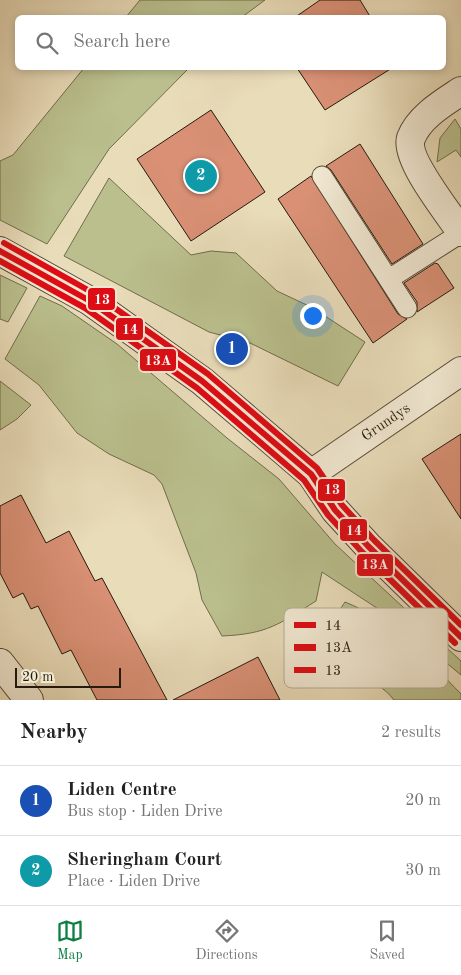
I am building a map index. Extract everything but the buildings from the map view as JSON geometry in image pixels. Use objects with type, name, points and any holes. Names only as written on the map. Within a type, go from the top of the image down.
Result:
[{"type":"street","points":[[461,91],[427,116],[411,140],[412,154],[419,168],[461,232]]},
{"type":"street","points":[[0,251],[90,301],[172,358],[310,474],[335,510],[368,546],[431,608]]},
{"type":"street","name":"Grundys","points":[[310,474],[461,371]]},
{"type":"street","points":[[448,624],[461,637]]},
{"type":"street","points":[[0,663],[29,700]]},
{"type":"lane","points":[[322,176],[407,308]]},
{"type":"lane","points":[[388,279],[461,232]]},
{"type":"green space","points":[[140,0],[265,0],[245,15],[128,15]]},
{"type":"green space","points":[[82,70],[187,70],[109,149],[47,244],[0,220],[0,161],[13,155]]},
{"type":"green space","points":[[455,119],[461,129],[461,157],[456,150],[437,162],[440,138]]},
{"type":"green space","points":[[109,178],[191,255],[211,251],[236,253],[277,291],[311,307],[365,342],[338,386],[250,343],[209,332],[64,256]]},
{"type":"green space","points":[[0,275],[27,288],[8,322],[0,319]]},
{"type":"green space","points":[[40,296],[62,306],[117,344],[227,438],[279,479],[335,544],[404,608],[377,608],[322,572],[316,601],[305,608],[284,608],[284,621],[262,630],[222,636],[202,600],[196,573],[162,484],[154,475],[109,454],[77,433],[39,385],[5,359]]},
{"type":"green space","points":[[0,381],[31,405],[17,419],[0,430]]},
{"type":"green space","points":[[345,602],[358,608],[341,608]]},
{"type":"green space","points":[[448,649],[461,661],[461,675],[448,664]]},
{"type":"green space","points":[[448,680],[461,694],[461,700],[394,700],[381,688],[448,688]]},
{"type":"transit line","name":"13","points":[[4,243],[95,294],[208,374],[317,468],[342,505],[374,540],[444,608]]},
{"type":"transit line","name":"14","points":[[0,251],[90,301],[202,381],[311,474],[335,510],[368,546],[431,608]]},
{"type":"transit line","name":"13A","points":[[0,261],[85,308],[197,388],[304,480],[328,515],[362,552],[419,608]]},
{"type":"transit line","name":"13","points":[[448,612],[461,625]]},
{"type":"transit line","name":"14","points":[[448,624],[461,637]]},
{"type":"transit line","name":"13A","points":[[448,636],[455,643]]},
{"type":"place","name":"Sheringham Court","points":[[201,176]]},
{"type":"place","name":"Liden Centre","points":[[232,349]]}]
